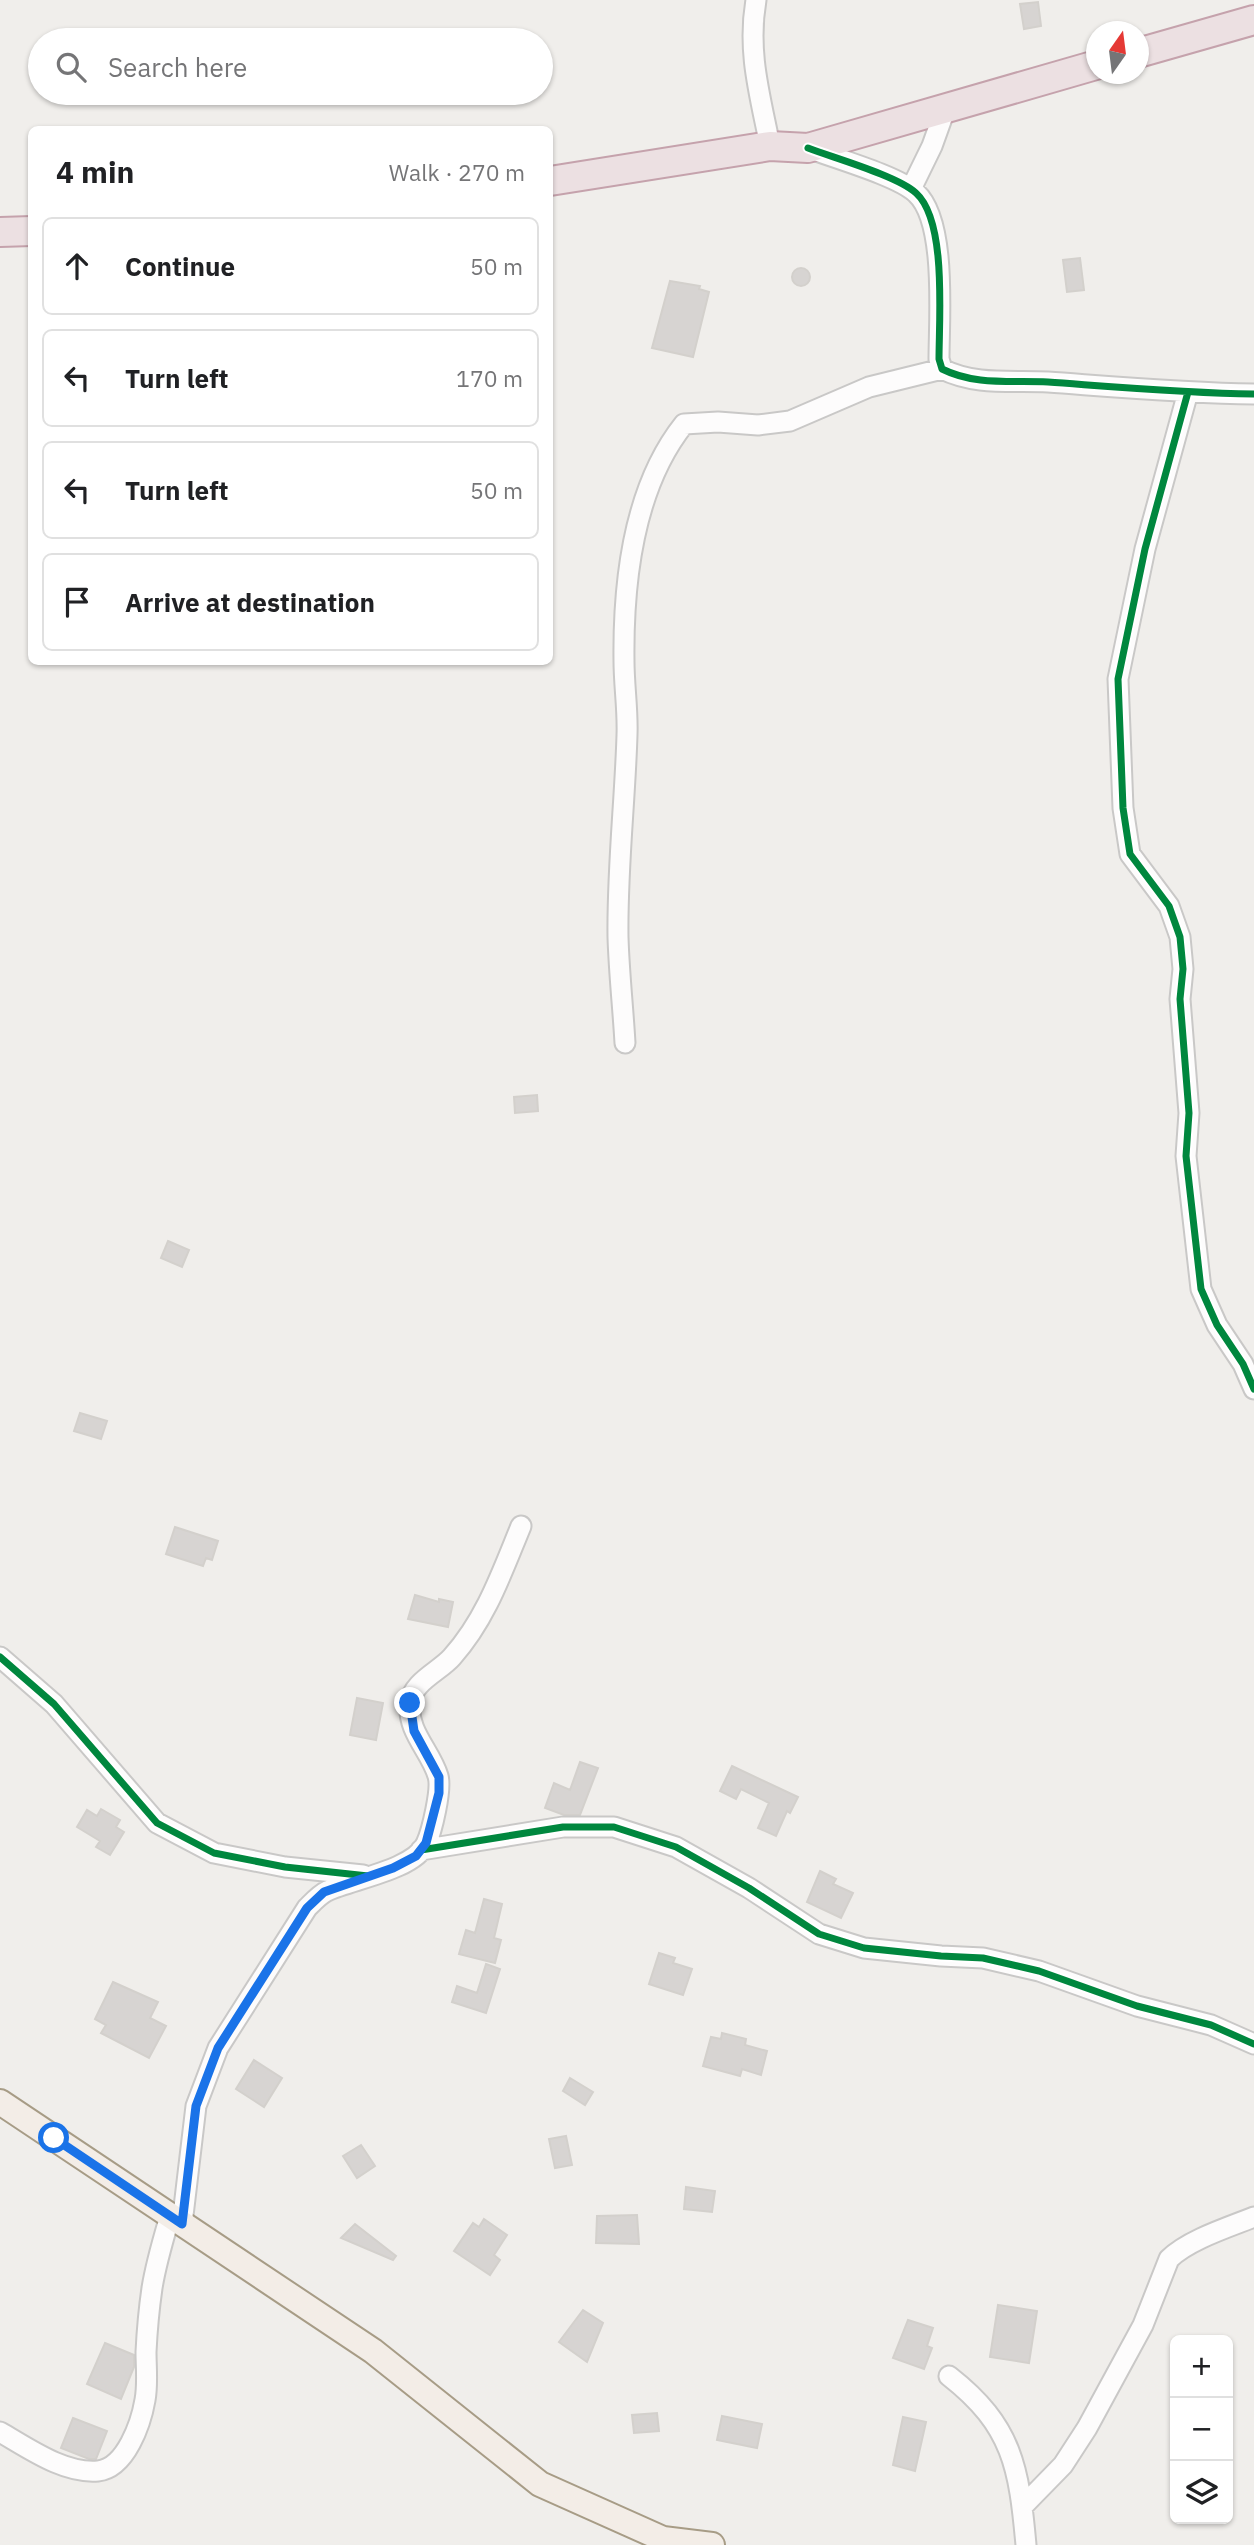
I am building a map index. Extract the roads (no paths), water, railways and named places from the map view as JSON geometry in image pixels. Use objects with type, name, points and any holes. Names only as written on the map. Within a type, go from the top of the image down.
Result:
[{"type":"highway","points":[[1149,50],[1254,20]]},
{"type":"highway","points":[[553,181],[770,146],[808,148],[1086,68]]},
{"type":"highway","points":[[0,232],[28,231]]},
{"type":"main road","points":[[2,2108],[373,2351],[540,2484],[663,2539],[707,2545]]},
{"type":"street","points":[[757,0],[751,27],[753,61],[770,146]]},
{"type":"street","points":[[911,189],[932,146],[946,107]]},
{"type":"street","points":[[808,148],[883,175],[911,189],[929,207],[938,256],[939,359],[942,369]]},
{"type":"street","points":[[625,1043],[618,937],[627,733],[624,660],[626,598],[634,545],[648,485],[668,443],[684,424],[718,422],[758,425],[790,421],[869,387],[942,369],[958,377],[979,382],[1032,382],[1254,394]]},
{"type":"street","points":[[1188,392],[1145,549],[1118,679],[1123,808],[1130,853],[1168,906],[1180,937],[1183,968],[1180,999],[1189,1113],[1186,1156],[1201,1289],[1217,1325],[1243,1364],[1254,1389]]},
{"type":"street","points":[[0,2432],[41,2456],[72,2468],[99,2471],[115,2463],[132,2442],[145,2399],[152,2288],[160,2249],[176,2220],[196,2106],[218,2048],[307,1908],[324,1892],[393,1868],[416,1856],[426,1843],[439,1793],[439,1777],[414,1731],[410,1703],[412,1693],[451,1659],[473,1632],[494,1594],[520,1526]]},
{"type":"street","points":[[0,1657],[54,1704],[158,1823],[214,1853],[285,1867],[368,1875]]},
{"type":"street","points":[[421,1850],[563,1828],[614,1827],[677,1847],[749,1888],[818,1934],[864,1948],[983,1958],[1039,1971],[1137,2006],[1211,2025],[1254,2044]]},
{"type":"street","points":[[1022,2507],[1063,2465],[1087,2428],[1143,2325],[1169,2259],[1207,2236],[1254,2217]]},
{"type":"street","points":[[949,2376],[986,2410],[1007,2444],[1021,2492],[1026,2545]]}]
